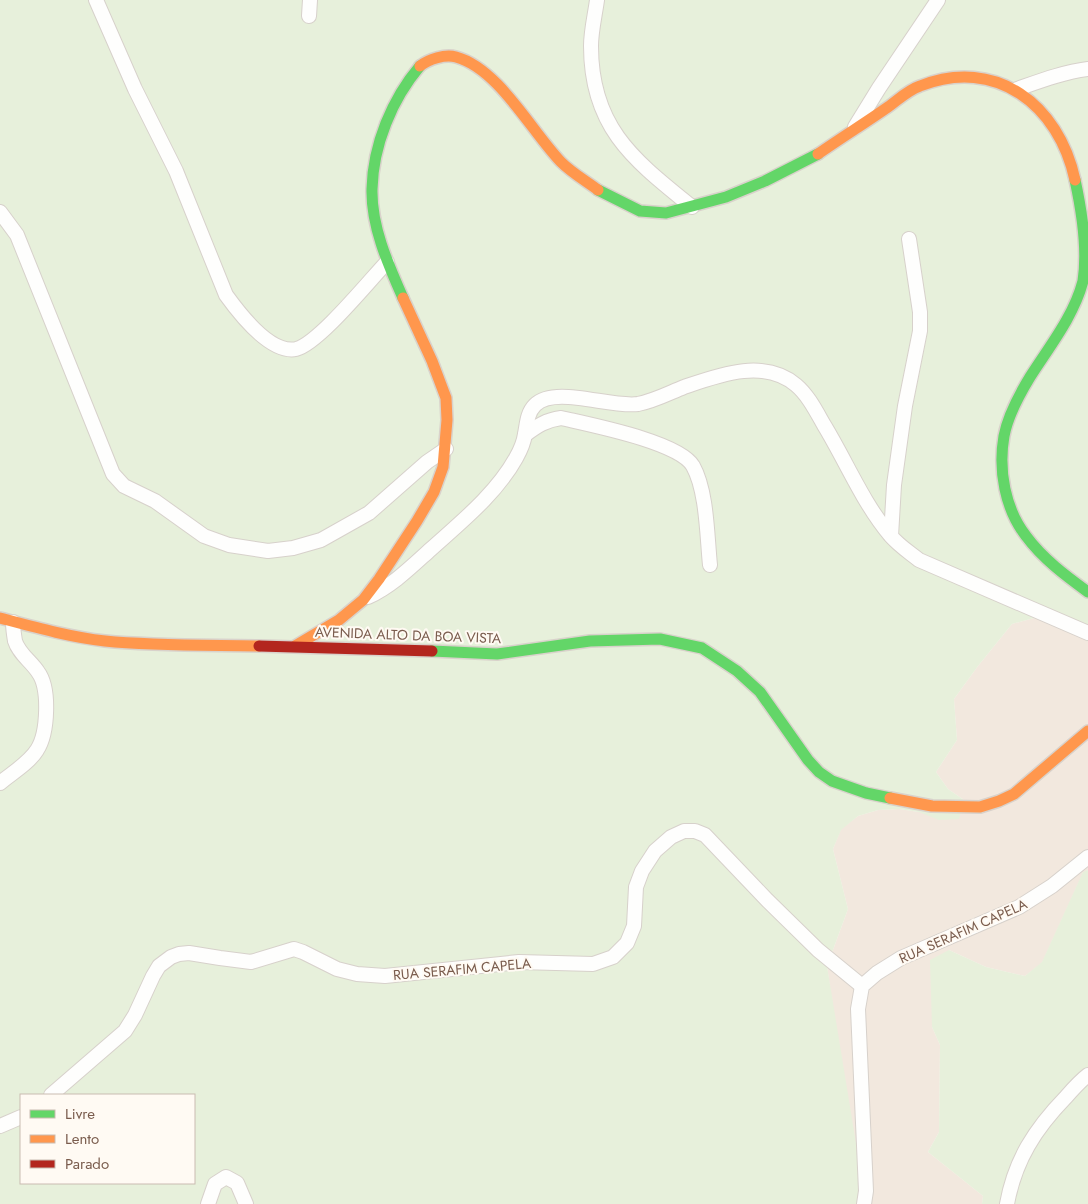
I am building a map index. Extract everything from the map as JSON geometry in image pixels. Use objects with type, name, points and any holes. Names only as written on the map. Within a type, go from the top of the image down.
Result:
[{"type":"street","points":[[96,0],[176,171],[226,295],[238,312],[261,334],[270,342],[286,348],[294,349],[305,346],[342,311],[387,262]]},
{"type":"street","points":[[309,16],[310,0]]},
{"type":"street","points":[[596,0],[590,45],[593,80],[600,106],[609,125],[623,145],[649,172],[692,207]]},
{"type":"street","points":[[854,129],[938,0]]},
{"type":"street","points":[[363,600],[379,579],[434,492],[444,467],[446,449],[446,398],[432,361],[387,262],[376,221],[372,189],[377,150],[388,116],[410,78],[420,66],[436,58],[456,56],[474,65],[499,86],[562,163],[602,193],[640,211],[666,213],[692,207],[726,197],[765,182],[814,157],[918,86],[929,82],[946,78],[981,77],[1003,82],[1017,89],[1036,105],[1064,144],[1073,168],[1085,229],[1084,276],[1080,294],[1066,323],[1024,388],[1013,410],[1006,430],[1002,452],[1003,479],[1012,513],[1023,532],[1042,553],[1088,592]]},
{"type":"street","points":[[1017,89],[1078,70],[1088,70]]},
{"type":"street","points":[[0,212],[17,235],[113,474],[124,486],[154,501],[204,536],[229,545],[268,551],[293,548],[321,540],[369,513],[428,462],[446,449]]},
{"type":"street","points":[[891,536],[894,486],[905,406],[920,331],[920,312],[909,240]]},
{"type":"street","points":[[295,646],[339,620],[363,600],[390,585],[490,493],[516,458],[525,435],[530,413],[535,405],[544,399],[558,396],[621,404],[638,404],[732,372],[747,370],[782,375],[806,395],[838,447],[874,512],[891,536],[919,560],[1088,633]]},
{"type":"street","points":[[525,435],[550,420],[562,418],[660,444],[687,458],[695,470],[702,488],[710,564]]},
{"type":"street","points":[[0,783],[31,758],[38,749],[44,727],[46,697],[44,682],[38,671],[19,650],[6,620]]},
{"type":"street","name":"AVENIDA ALTO DA BOA VISTA","points":[[6,620],[50,631],[104,641],[169,645],[295,646],[497,654],[590,640],[660,639],[702,648],[737,671],[760,692],[808,760],[819,772],[832,781],[866,793],[932,806],[980,807],[1014,794],[1088,731]]},
{"type":"street","name":"RUA SERAFIM CAPELA","points":[[52,1094],[125,1031],[159,966],[171,957],[179,954],[189,953],[251,962],[294,949],[337,969],[356,974],[384,976],[519,962],[593,964],[613,957],[627,943],[634,926],[636,887],[642,871],[655,850],[671,837],[684,831],[695,831],[709,839],[818,950],[862,986],[877,973],[901,958],[1019,907],[1052,886],[1088,856]]},
{"type":"street","points":[[862,986],[858,1009],[866,1192],[864,1204]]},
{"type":"street","points":[[1007,1204],[1010,1188],[1020,1159],[1035,1133],[1053,1110],[1088,1075]]},
{"type":"street","points":[[0,1126],[20,1117]]},
{"type":"street","points":[[208,1204],[216,1184],[226,1177],[237,1183],[246,1204]]},
{"type":"shaded area","points":[[1034,618],[1070,631],[1088,640],[1088,870],[1083,873],[1042,963],[1025,976],[986,967],[949,950],[932,1027],[940,1045],[939,1132],[928,1152],[983,1196],[982,1204],[860,1204],[827,966],[848,909],[833,849],[841,829],[858,816],[878,810],[899,809],[919,812],[964,800],[948,789],[936,772],[957,740],[954,699],[1012,624]]},
{"type":"green space","points":[[0,0],[1088,0],[1088,640],[1070,631],[1034,618],[1012,624],[954,699],[957,740],[936,772],[948,789],[964,800],[959,819],[939,820],[919,812],[899,809],[878,810],[858,816],[841,830],[833,849],[848,909],[827,966],[862,1180],[860,1204],[0,1204]]},
{"type":"green space","points":[[1088,870],[1088,1204],[982,1204],[983,1196],[928,1152],[939,1132],[940,1045],[932,1027],[930,960],[949,950],[986,967],[1025,976],[1042,962],[1083,872]]},
{"type":"traffic: fast","points":[[403,298],[377,231],[372,203],[373,172],[380,139],[386,123],[401,93],[420,66]]},
{"type":"traffic: fast","points":[[598,190],[640,211],[666,213],[726,197],[765,181],[818,154]]},
{"type":"traffic: fast","points":[[1075,180],[1084,230],[1085,256],[1083,281],[1074,307],[1014,405],[1004,436],[1002,462],[1008,501],[1026,536],[1047,560],[1088,592]]},
{"type":"traffic: fast","points":[[432,651],[497,654],[590,641],[660,639],[702,648],[737,671],[760,692],[808,760],[819,772],[832,781],[866,793],[890,798]]},
{"type":"traffic: slow","points":[[420,66],[432,59],[447,56],[456,57],[471,63],[500,87],[561,162],[598,190]]},
{"type":"traffic: slow","points":[[818,154],[920,86],[948,78],[974,77],[998,83],[1020,94],[1039,109],[1055,129],[1067,153],[1075,180]]},
{"type":"traffic: slow","points":[[295,646],[339,620],[363,600],[417,521],[434,492],[443,467],[447,420],[446,398],[432,361],[403,298]]},
{"type":"traffic: slow","points":[[0,618],[65,634],[105,641],[163,645],[259,646]]},
{"type":"traffic: slow","points":[[890,798],[932,806],[980,807],[999,801],[1014,794],[1088,731]]},
{"type":"traffic: jam","points":[[259,646],[432,651]]}]
